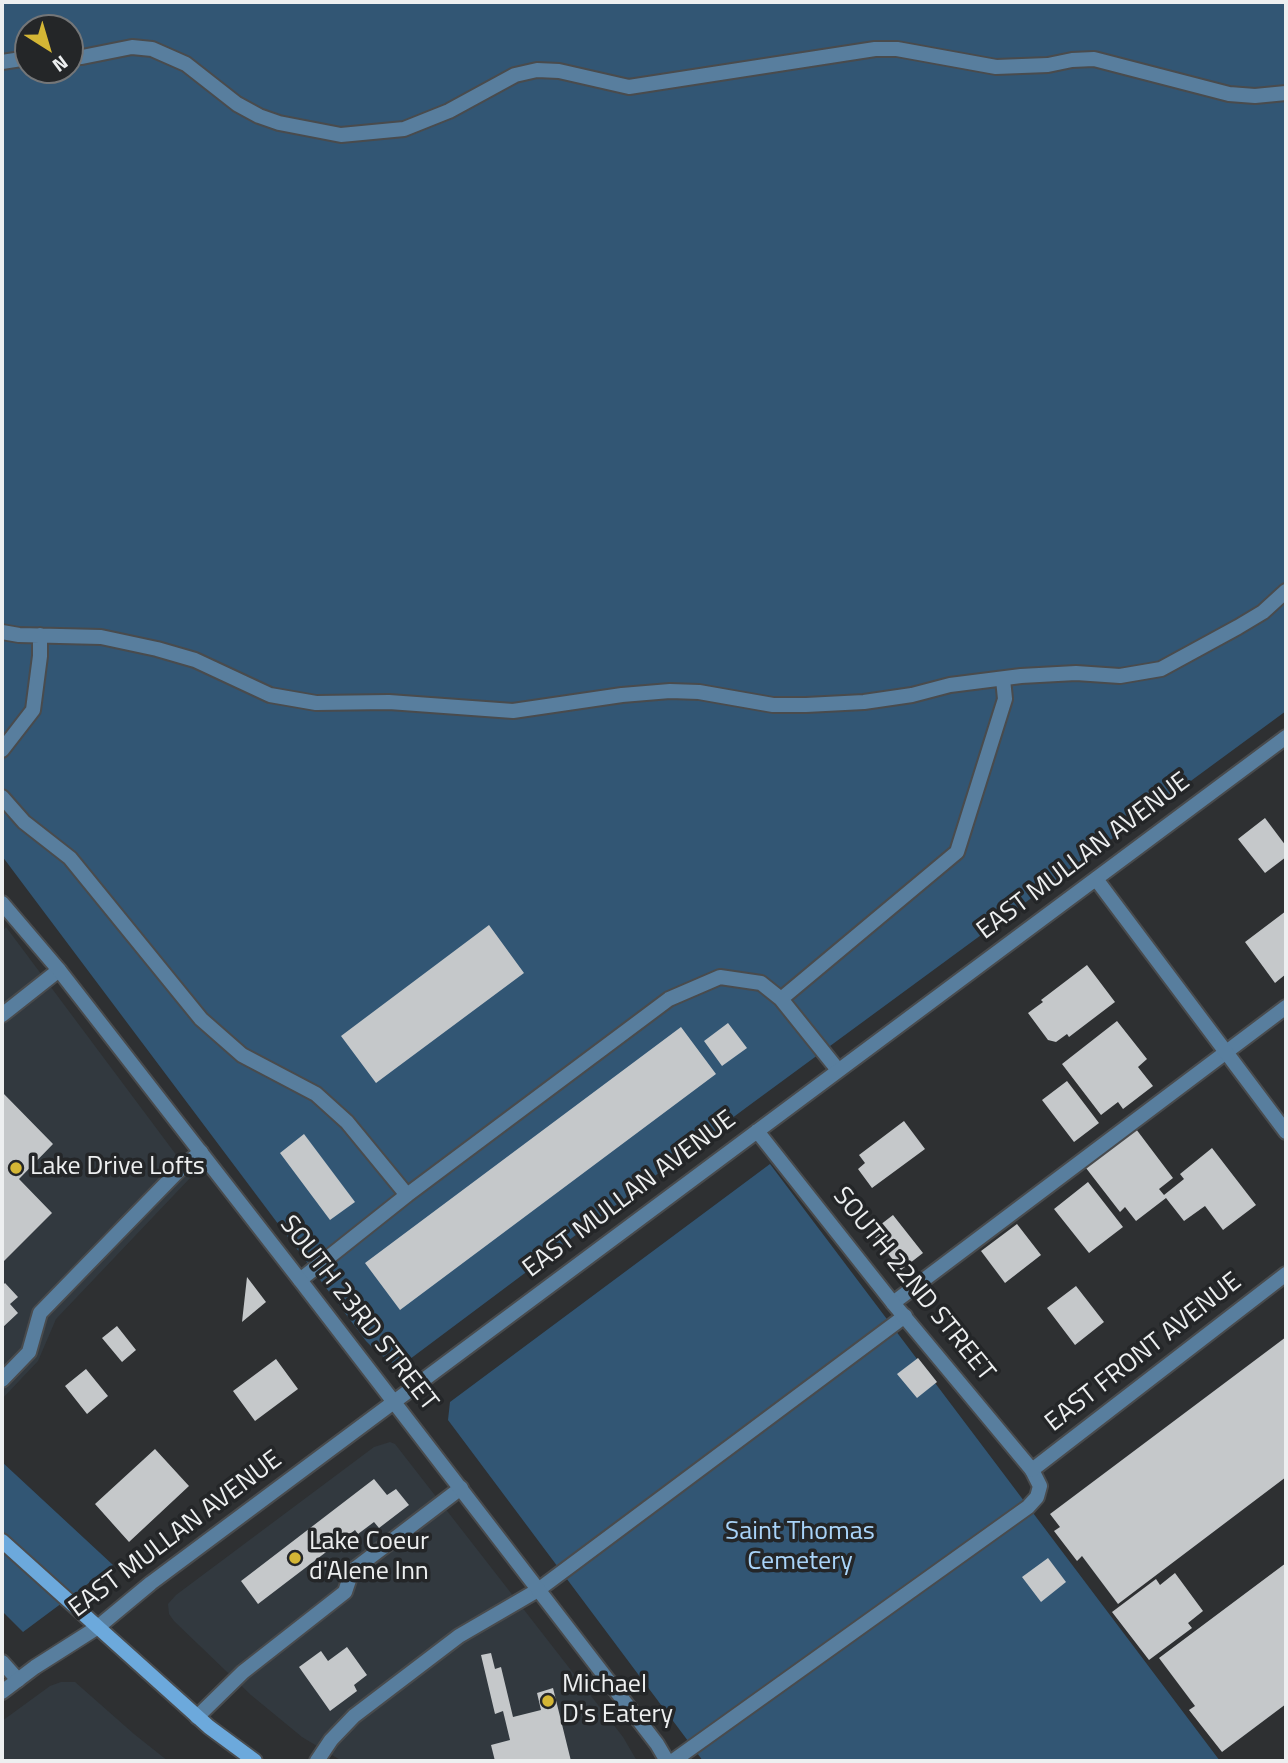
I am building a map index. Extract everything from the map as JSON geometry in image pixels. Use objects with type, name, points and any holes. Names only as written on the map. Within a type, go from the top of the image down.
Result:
[{"type":"street","points":[[84,57],[132,47],[152,49],[186,64],[237,104],[259,116],[279,123],[341,135],[404,129],[449,111],[505,79],[537,70],[559,71],[629,87],[875,49],[897,50],[996,67],[1048,65],[1094,59],[1229,94],[1255,96],[1286,93]]},
{"type":"street","points":[[2,632],[101,638],[157,649],[195,660],[270,695],[316,703],[389,702],[513,711],[670,691],[699,692],[774,705],[806,705],[864,702],[912,695],[950,685],[1049,673],[1120,676],[1161,669],[1191,655],[1247,622],[1263,612],[1286,591]]},
{"type":"street","points":[[2,750],[33,710],[40,635]]},
{"type":"street","points":[[781,999],[957,852],[1005,699],[1003,679]]},
{"type":"street","name":"EAST MULLAN AVENUE","points":[[2,1692],[98,1627],[150,1583],[1286,737]]},
{"type":"street","points":[[2,797],[24,822],[70,858],[201,1019],[242,1055],[316,1094],[347,1122],[407,1195]]},
{"type":"street","points":[[1096,878],[1286,1132]]},
{"type":"street","name":"SOUTH 23RD STREET","points":[[2,903],[59,970],[201,1152],[657,1744],[667,1761]]},
{"type":"street","points":[[2,1016],[59,970]]},
{"type":"street","points":[[300,1280],[407,1195],[669,999],[720,977],[761,983],[781,999],[838,1070]]},
{"type":"street","points":[[893,1303],[1286,1007]]},
{"type":"street","name":"SOUTH 22ND STREET","points":[[757,1131],[893,1303],[1032,1470]]},
{"type":"street","points":[[2,1380],[29,1352],[40,1313],[183,1166],[201,1152]]},
{"type":"street","name":"EAST FRONT AVENUE","points":[[1032,1470],[1286,1275]]},
{"type":"street","points":[[317,1761],[331,1740],[354,1716],[459,1636],[538,1590],[905,1316]]},
{"type":"street","points":[[673,1761],[1028,1507],[1037,1497],[1040,1486],[1032,1470]]},
{"type":"street","points":[[197,1717],[243,1672],[345,1592],[352,1571],[461,1488]]},
{"type":"street","points":[[2,1541],[197,1717],[255,1761]]},
{"type":"street","points":[[2,1662],[18,1680]]},
{"type":"shaded area","points":[[6,927],[192,1176],[56,1319],[38,1361],[2,1399],[2,932]]},
{"type":"shaded area","points":[[390,1442],[395,1444],[623,1737],[637,1761],[342,1761],[302,1737],[251,1695],[174,1621],[169,1614],[168,1604],[176,1595],[374,1447]]},
{"type":"shaded area","points":[[61,1682],[75,1682],[168,1761],[2,1761],[2,1721],[50,1686]]},
{"type":"green space","points":[[2,2],[1286,2],[1286,711],[747,1107],[410,1359],[394,1364],[366,1341],[2,856]]},
{"type":"green space","name":"Saint Thomas Cemetery","points":[[770,1164],[1220,1761],[703,1761],[448,1420],[450,1402]]},
{"type":"green space","points":[[2,1462],[113,1565],[23,1632],[2,1611]]},
{"type":"building","points":[[1265,818],[1286,846],[1286,857],[1265,873],[1238,839]]},
{"type":"building","points":[[1286,911],[1286,974],[1275,983],[1245,942]]},
{"type":"building","points":[[489,925],[524,973],[376,1083],[341,1036]]},
{"type":"building","points":[[1087,965],[1115,1002],[1069,1037],[1067,1034],[1056,1042],[1048,1040],[1028,1013]]},
{"type":"building","points":[[1117,1021],[1147,1059],[1138,1067],[1153,1086],[1123,1109],[1118,1102],[1101,1115],[1062,1064]]},
{"type":"building","points":[[728,1023],[747,1048],[722,1066],[704,1041]]},
{"type":"building","points":[[681,1027],[716,1074],[400,1310],[365,1263]]},
{"type":"building","points":[[1067,1081],[1099,1123],[1074,1142],[1042,1100]]},
{"type":"building","name":"Lake Drive Lofts","points":[[2,1092],[53,1144],[19,1179],[52,1213],[2,1263]]},
{"type":"building","points":[[904,1121],[925,1149],[872,1188],[858,1169],[865,1163],[859,1155]]},
{"type":"building","points":[[1136,1129],[1173,1178],[1159,1189],[1164,1195],[1184,1179],[1180,1174],[1212,1148],[1256,1205],[1223,1230],[1205,1206],[1184,1221],[1166,1198],[1136,1221],[1125,1207],[1120,1212],[1086,1168]]},
{"type":"building","points":[[304,1134],[355,1202],[330,1220],[280,1153]]},
{"type":"building","points":[[1088,1182],[1123,1227],[1089,1253],[1054,1209]]},
{"type":"building","points":[[893,1215],[923,1253],[901,1270],[871,1232]]},
{"type":"building","points":[[1017,1224],[1041,1255],[1005,1283],[981,1251]]},
{"type":"building","points":[[247,1277],[266,1302],[242,1322]]},
{"type":"building","points":[[5,1283],[18,1297],[10,1304],[18,1313],[2,1328],[2,1286]]},
{"type":"building","points":[[1076,1286],[1104,1322],[1075,1345],[1047,1308]]},
{"type":"building","points":[[117,1326],[136,1350],[122,1362],[102,1338]]},
{"type":"building","points":[[1286,1337],[1286,1477],[1118,1604],[1082,1556],[1077,1561],[1054,1531],[1060,1527],[1050,1514]]},
{"type":"building","points":[[918,1358],[937,1382],[917,1398],[897,1374]]},
{"type":"building","points":[[276,1359],[298,1389],[255,1421],[233,1391]]},
{"type":"building","points":[[86,1369],[108,1396],[87,1414],[65,1386]]},
{"type":"building","points":[[155,1449],[189,1486],[129,1542],[95,1504]]},
{"type":"building","name":"Lake Coeur d'Alene Inn","points":[[374,1479],[387,1495],[396,1489],[409,1505],[379,1528],[374,1522],[358,1534],[355,1530],[258,1604],[241,1581]]},
{"type":"building","points":[[1048,1558],[1066,1582],[1041,1602],[1022,1577]]},
{"type":"building","points":[[1286,1563],[1286,1704],[1222,1752],[1189,1710],[1195,1706],[1159,1658]]},
{"type":"building","points":[[1175,1573],[1203,1611],[1188,1623],[1192,1628],[1149,1660],[1112,1612],[1156,1579],[1160,1585]]},
{"type":"building","name":"Lake Coeur d'Alene Inn","points":[[347,1647],[367,1675],[354,1685],[357,1691],[330,1711],[299,1667],[321,1651],[328,1661]]},
{"type":"building","name":"Michael D's Eatery","points":[[491,1653],[495,1669],[501,1667],[513,1717],[541,1710],[537,1693],[553,1688],[571,1761],[495,1761],[491,1745],[510,1740],[503,1711],[495,1714],[481,1655]]},
{"type":"place","name":"Lake Drive Lofts","points":[[16,1168]]},
{"type":"place","name":"Lake Coeur d'Alene Inn","points":[[295,1558]]},
{"type":"place","name":"Michael D's Eatery","points":[[548,1701]]}]
